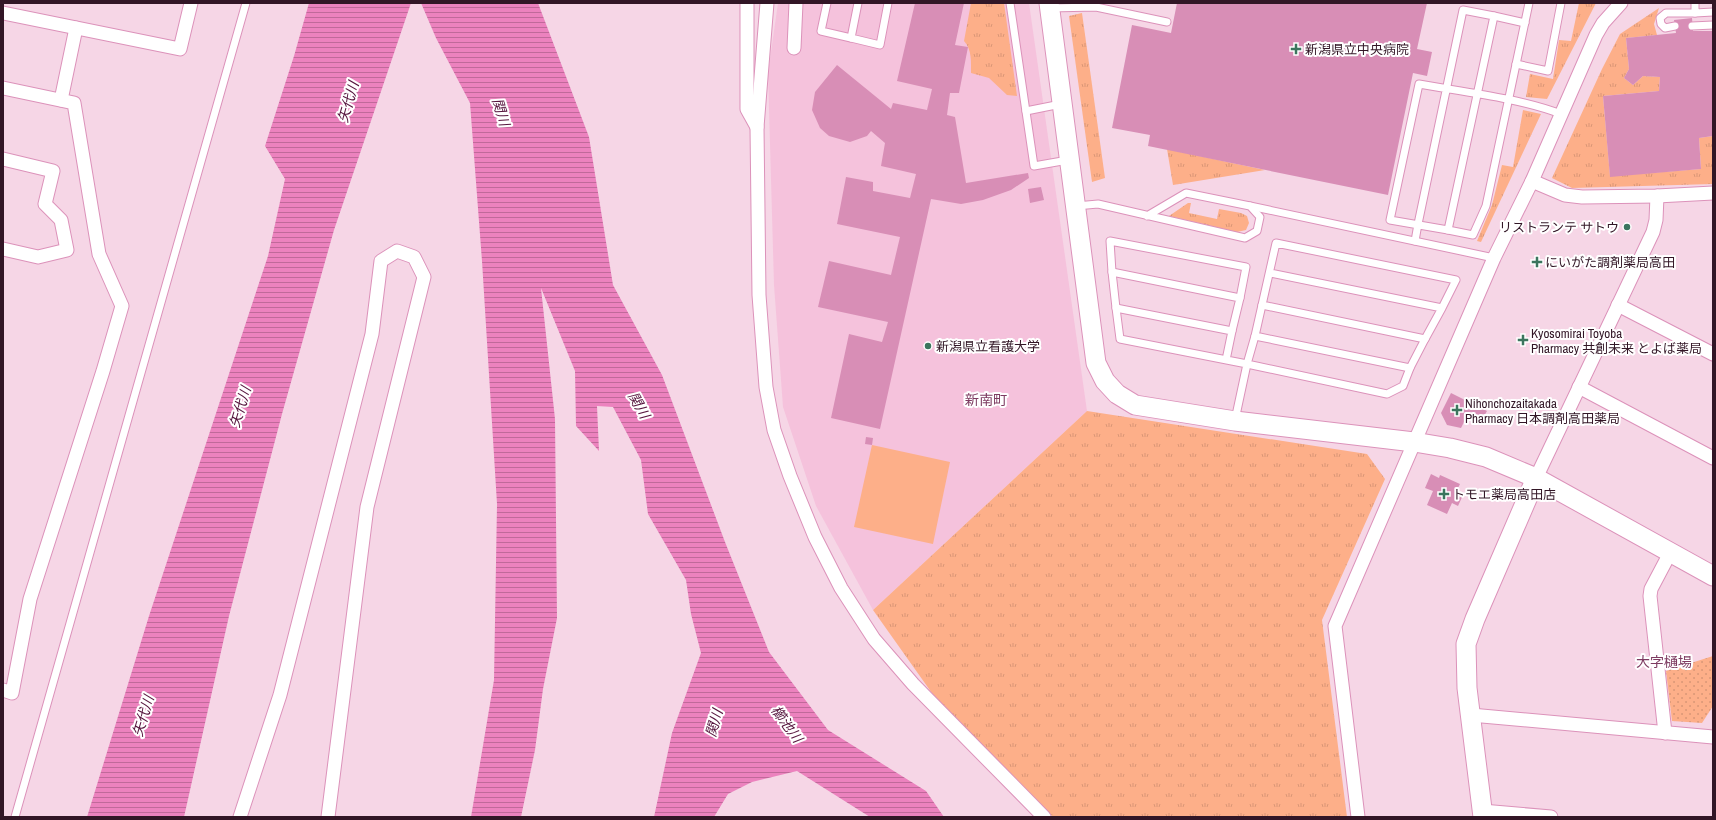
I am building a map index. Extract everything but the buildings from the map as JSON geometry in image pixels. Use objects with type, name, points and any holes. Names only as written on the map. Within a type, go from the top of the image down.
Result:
[{"type":"street","points":[[3,13],[180,49],[191,3]]},
{"type":"street","points":[[747,3],[747,108],[757,127]]},
{"type":"street","points":[[767,3],[757,127],[759,295],[766,387],[774,430],[790,476],[812,530],[841,588],[874,639],[913,684],[1044,817]]},
{"type":"street","points":[[794,48],[796,3]]},
{"type":"street","points":[[1358,817],[1335,626],[1494,258],[1532,181],[1596,35],[1603,23],[1621,3]]},
{"type":"street","points":[[1050,6],[1096,363],[1105,381],[1117,394],[1135,405],[1235,420],[1414,442],[1450,448],[1486,457],[1536,478],[1713,576]]},
{"type":"street","points":[[61,100],[76,28]]},
{"type":"street","points":[[3,88],[74,103],[100,254],[122,306],[103,371],[30,599],[12,693],[3,690]]},
{"type":"street","points":[[3,160],[53,170],[45,204],[61,220],[67,250],[38,257],[3,249]]},
{"type":"street","points":[[1532,181],[1565,195],[1582,197],[1657,196],[1713,193]]},
{"type":"street","points":[[1552,817],[1483,814],[1466,667],[1466,644],[1475,619],[1536,478],[1653,232],[1656,220],[1657,196]]},
{"type":"street","points":[[240,817],[282,688],[372,334],[381,261],[397,251],[414,257],[424,277],[367,507],[328,817]]},
{"type":"street","points":[[1618,305],[1713,354]]},
{"type":"street","points":[[1578,387],[1713,458]]},
{"type":"street","points":[[1665,733],[1650,596],[1651,589],[1670,553]]},
{"type":"street","points":[[1471,716],[1713,737]]},
{"type":"lane","points":[[15,817],[246,3]]},
{"type":"lane","points":[[827,3],[821,31],[880,45],[888,3]]},
{"type":"lane","points":[[851,38],[858,3]]},
{"type":"lane","points":[[1010,3],[1034,166],[1070,159]]},
{"type":"lane","points":[[1529,3],[1509,100],[1486,206],[1473,235],[1390,220],[1419,84],[1509,100],[1541,107],[1561,114]]},
{"type":"lane","points":[[1516,64],[1548,71],[1561,3]]},
{"type":"lane","points":[[1695,3],[1695,13]]},
{"type":"lane","points":[[1050,6],[1096,7],[1167,22]]},
{"type":"lane","points":[[1415,241],[1463,10],[1525,23]]},
{"type":"lane","points":[[1675,26],[1665,28],[1661,24],[1660,18],[1666,13],[1713,12]]},
{"type":"lane","points":[[1448,230],[1494,16]]},
{"type":"lane","points":[[1692,26],[1713,25]]},
{"type":"lane","points":[[1026,111],[1063,104]]},
{"type":"lane","points":[[1147,216],[1186,193],[1494,258]]},
{"type":"lane","points":[[1076,206],[1098,204],[1245,238],[1257,231],[1260,216],[1250,206]]},
{"type":"lane","points":[[1226,360],[1246,267],[1110,241],[1120,339],[1226,360],[1247,364],[1387,394],[1403,386],[1410,368],[1456,280],[1276,243],[1255,336],[1247,364],[1235,420]]},
{"type":"lane","points":[[1112,272],[1240,298]]},
{"type":"lane","points":[[1270,273],[1442,308]]},
{"type":"lane","points":[[1262,304],[1425,340]]},
{"type":"lane","points":[[1116,308],[1232,331]]},
{"type":"lane","points":[[1255,336],[1410,368]]},
{"type":"shaded area","name":"新潟県立看護大学","points":[[778,3],[1029,3],[1087,411],[873,610],[816,506],[783,407],[774,285],[768,73]]},
{"type":"green space","points":[[971,3],[1004,3],[1017,96],[1007,95],[989,78],[971,73],[970,52],[964,41]]},
{"type":"green space","points":[[1579,3],[1596,3],[1547,99],[1526,97],[1530,74],[1553,79],[1559,40],[1571,41]]},
{"type":"green space","points":[[1659,8],[1654,24],[1657,35],[1626,38],[1629,69],[1624,78],[1633,85],[1643,76],[1660,77],[1659,91],[1603,96],[1610,176],[1701,169],[1699,138],[1713,136],[1713,184],[1572,188],[1552,178],[1602,69],[1620,34]]},
{"type":"green space","points":[[1082,13],[1105,178],[1092,182],[1069,16]]},
{"type":"green space","points":[[1523,110],[1541,114],[1481,242],[1477,241],[1492,205],[1502,165],[1513,167]]},
{"type":"green space","points":[[1167,149],[1265,170],[1173,185]]},
{"type":"green space","points":[[1188,203],[1191,203],[1189,213],[1217,219],[1219,209],[1241,213],[1247,216],[1249,223],[1246,230],[1237,232],[1169,216]]},
{"type":"green space","points":[[1087,411],[1367,454],[1385,479],[1322,620],[1347,817],[1053,817],[934,696],[873,610]]},
{"type":"green space","points":[[872,445],[950,462],[933,544],[854,527]]},
{"type":"green space","points":[[1713,656],[1713,706],[1702,723],[1672,721],[1666,671]]},
{"type":"water","name":"矢代川","points":[[309,3],[411,3],[334,230],[282,414],[229,616],[184,817],[87,817],[149,616],[268,256],[285,179],[265,146],[294,56]]},
{"type":"water","points":[[421,3],[538,3],[589,137],[613,285],[662,375],[725,542],[769,652],[828,730],[926,791],[944,817],[870,817],[797,771],[752,782],[728,794],[714,817],[654,817],[672,733],[701,653],[691,614],[686,580],[648,514],[641,460],[613,407],[597,406],[599,451],[576,426],[575,371],[541,288],[555,419],[557,618],[543,689],[535,750],[521,817],[471,817],[494,680],[497,504],[482,261],[470,103],[436,38]]},
{"type":"place","name":"新潟県立中央病院","points":[[1296,49]]},
{"type":"place","name":"リストランテ サトウ","points":[[1627,227]]},
{"type":"place","name":"にいがた調剤薬局高田","points":[[1537,262]]},
{"type":"place","name":"Kyosomirai Toyoba Pharmacy 共創未来 とよば薬局","points":[[1523,340]]},
{"type":"place","name":"新潟県立看護大学","points":[[928,346]]},
{"type":"place","name":"Nihonchozaitakada Pharmacy 日本調剤高田薬局","points":[[1457,410]]},
{"type":"place","name":"トモエ薬局高田店","points":[[1444,494]]},
{"type":"district","name":"新南町","points":[[986,400]]},
{"type":"district","name":"大字樋場","points":[[1664,662]]},
{"type":"water label","name":"関川","points":[[501,112]]},
{"type":"water label","name":"関川","points":[[639,405]]},
{"type":"water label","name":"関川","points":[[714,723]]},
{"type":"water label","name":"櫛池川","points":[[787,724]]}]
